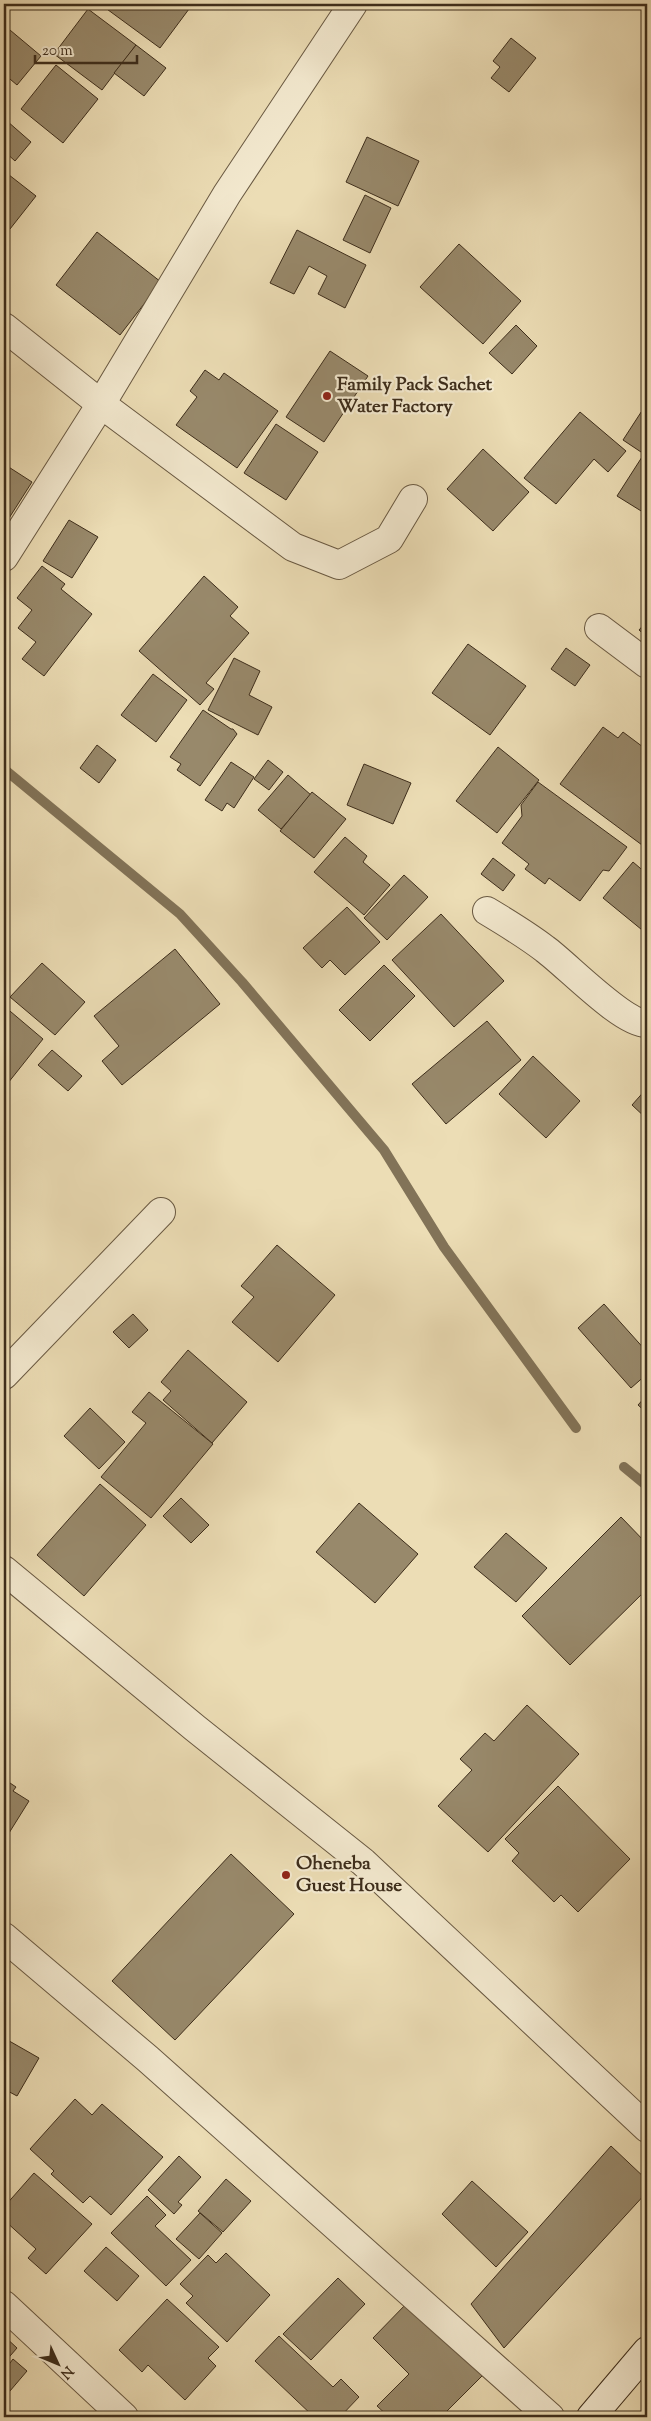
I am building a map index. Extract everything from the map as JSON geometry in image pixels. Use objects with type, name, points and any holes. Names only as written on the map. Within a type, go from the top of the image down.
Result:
[{"type":"street","points":[[4,557],[101,404],[227,194],[353,4]]},
{"type":"street","points":[[4,327],[101,404],[293,547],[338,566],[388,539],[413,499]]},
{"type":"street","points":[[599,628],[647,664]]},
{"type":"street","points":[[487,911],[546,949],[624,1015],[642,1024],[647,1023]]},
{"type":"street","points":[[4,1375],[161,1212]]},
{"type":"street","points":[[4,1570],[195,1728],[363,1862],[647,2128]]},
{"type":"street","points":[[4,1937],[148,2059],[550,2417]]},
{"type":"street","points":[[4,2305],[124,2417]]},
{"type":"street","points":[[590,2417],[647,2350]]},
{"type":"building","points":[[100,4],[182,4],[189,9],[160,48]]},
{"type":"building","points":[[88,9],[136,45],[102,90],[54,54]]},
{"type":"building","points":[[4,25],[41,56],[17,85],[4,74]]},
{"type":"building","points":[[511,38],[536,58],[509,92],[491,78],[500,67],[493,61]]},
{"type":"building","points":[[136,45],[166,68],[144,96],[114,73]]},
{"type":"building","points":[[56,65],[98,99],[63,143],[21,109]]},
{"type":"building","points":[[7,121],[31,142],[15,161],[4,151],[4,125]]},
{"type":"building","points":[[367,137],[419,161],[398,206],[346,182]]},
{"type":"building","points":[[4,171],[36,196],[10,229],[4,225]]},
{"type":"building","points":[[365,195],[391,208],[370,253],[343,240]]},
{"type":"building","points":[[297,230],[366,265],[345,308],[318,294],[327,276],[309,266],[294,294],[270,283]]},
{"type":"building","points":[[97,232],[161,282],[120,335],[56,285]]},
{"type":"building","points":[[459,244],[521,301],[483,344],[420,287]]},
{"type":"building","points":[[516,325],[537,346],[512,374],[489,353]]},
{"type":"building","name":"Family Pack Sachet Water Factory","points":[[330,351],[368,376],[324,442],[286,417]]},
{"type":"building","points":[[205,370],[219,380],[224,373],[278,411],[237,468],[176,425],[197,397],[190,391]]},
{"type":"building","points":[[647,403],[647,456],[623,440]]},
{"type":"building","points":[[580,412],[626,451],[608,472],[594,459],[556,504],[524,478]]},
{"type":"building","points":[[276,424],[318,452],[286,500],[244,473]]},
{"type":"building","points":[[483,449],[529,492],[493,531],[447,489]]},
{"type":"building","points":[[642,457],[647,460],[646,514],[617,496]]},
{"type":"building","points":[[4,464],[32,482],[4,526]]},
{"type":"building","points":[[69,520],[98,537],[72,578],[43,561]]},
{"type":"building","points":[[42,566],[65,584],[61,589],[92,614],[44,676],[22,659],[36,642],[18,628],[32,610],[17,598]]},
{"type":"building","points":[[204,576],[238,607],[230,616],[249,633],[206,683],[214,689],[200,705],[139,651]]},
{"type":"building","points":[[647,621],[647,637],[639,630]]},
{"type":"building","points":[[468,644],[526,686],[490,735],[432,693]]},
{"type":"building","points":[[566,648],[590,665],[575,686],[551,669]]},
{"type":"building","points":[[234,658],[260,671],[249,695],[272,707],[258,735],[208,710]]},
{"type":"building","points":[[153,674],[187,700],[156,742],[121,715]]},
{"type":"building","points":[[203,710],[233,729],[237,734],[200,786],[177,770],[181,764],[170,757]]},
{"type":"building","points":[[603,727],[618,738],[623,732],[647,750],[647,838],[642,845],[560,784]]},
{"type":"building","points":[[97,745],[116,760],[99,783],[80,768]]},
{"type":"building","points":[[498,747],[539,780],[497,833],[456,801]]},
{"type":"building","points":[[268,760],[283,772],[269,790],[254,779]]},
{"type":"building","points":[[231,762],[254,777],[234,808],[227,803],[222,811],[205,800]]},
{"type":"building","points":[[364,764],[411,783],[393,824],[347,805]]},
{"type":"building","points":[[288,775],[311,795],[281,829],[258,810]]},
{"type":"building","points":[[538,782],[627,847],[609,871],[603,870],[580,901],[549,878],[545,884],[525,869],[529,864],[502,843],[522,816],[521,805]]},
{"type":"building","points":[[312,792],[346,819],[314,858],[280,831]]},
{"type":"building","points":[[345,837],[367,856],[363,862],[390,885],[364,915],[314,872]]},
{"type":"building","points":[[493,858],[515,875],[503,891],[481,874]]},
{"type":"building","points":[[633,862],[647,874],[647,934],[603,898]]},
{"type":"building","points":[[404,875],[428,897],[387,940],[364,918]]},
{"type":"building","points":[[347,907],[380,942],[345,975],[330,960],[322,968],[303,948]]},
{"type":"building","points":[[441,914],[504,981],[454,1027],[392,960]]},
{"type":"building","points":[[175,949],[220,1004],[122,1085],[102,1061],[119,1046],[94,1016]]},
{"type":"building","points":[[42,963],[85,1002],[55,1035],[10,997]]},
{"type":"building","points":[[384,965],[415,996],[370,1041],[339,1010]]},
{"type":"building","points":[[4,1006],[43,1039],[4,1088]]},
{"type":"building","points":[[487,1021],[521,1060],[446,1124],[412,1084]]},
{"type":"building","points":[[52,1050],[82,1076],[68,1091],[38,1065]]},
{"type":"building","points":[[533,1056],[580,1101],[546,1138],[499,1094]]},
{"type":"building","points":[[647,1088],[647,1119],[632,1105]]},
{"type":"building","points":[[277,1245],[335,1295],[278,1362],[232,1322],[254,1297],[241,1286]]},
{"type":"building","points":[[604,1304],[647,1352],[647,1374],[631,1388],[578,1328]]},
{"type":"building","points":[[133,1314],[148,1330],[129,1348],[113,1332]]},
{"type":"building","points":[[188,1350],[247,1402],[212,1443],[163,1400],[171,1391],[161,1382]]},
{"type":"building","points":[[149,1392],[213,1444],[151,1518],[101,1477],[146,1423],[132,1412]]},
{"type":"building","points":[[647,1395],[647,1413],[638,1405]]},
{"type":"building","points":[[90,1408],[125,1442],[99,1469],[64,1436]]},
{"type":"building","points":[[100,1484],[146,1525],[84,1596],[37,1555]]},
{"type":"building","points":[[181,1498],[209,1525],[191,1543],[163,1516]]},
{"type":"building","points":[[359,1503],[418,1554],[375,1603],[316,1552]]},
{"type":"building","points":[[621,1517],[647,1544],[647,1589],[570,1665],[522,1616]]},
{"type":"building","points":[[506,1533],[547,1568],[516,1602],[474,1567]]},
{"type":"building","points":[[527,1705],[579,1754],[488,1852],[438,1806],[472,1770],[460,1759],[485,1733],[494,1741]]},
{"type":"building","points":[[4,1779],[16,1787],[13,1791],[29,1801],[4,1841]]},
{"type":"building","points":[[558,1786],[630,1859],[578,1912],[561,1895],[554,1902],[512,1861],[519,1853],[505,1839]]},
{"type":"building","points":[[231,1854],[294,1914],[175,2040],[112,1981]]},
{"type":"building","points":[[4,2038],[39,2058],[17,2096],[4,2089]]},
{"type":"building","points":[[75,2099],[92,2115],[102,2104],[163,2157],[111,2215],[90,2196],[83,2203],[51,2174],[54,2171],[30,2149]]},
{"type":"building","points":[[611,2146],[647,2180],[647,2192],[504,2348],[471,2304]]},
{"type":"building","points":[[179,2156],[201,2177],[178,2202],[182,2205],[174,2214],[148,2190]]},
{"type":"building","points":[[34,2173],[92,2224],[46,2274],[28,2258],[36,2249],[4,2220],[4,2207]]},
{"type":"building","points":[[226,2179],[251,2201],[223,2232],[198,2211]]},
{"type":"building","points":[[472,2181],[528,2232],[496,2267],[442,2214]]},
{"type":"building","points":[[147,2196],[166,2215],[155,2226],[191,2260],[166,2286],[111,2233]]},
{"type":"building","points":[[200,2213],[222,2233],[199,2259],[176,2239]]},
{"type":"building","points":[[106,2247],[139,2276],[117,2301],[84,2271]]},
{"type":"building","points":[[226,2253],[270,2295],[227,2342],[186,2303],[193,2296],[180,2284],[208,2255],[216,2263]]},
{"type":"building","points":[[338,2278],[365,2304],[311,2360],[283,2334]]},
{"type":"building","points":[[167,2299],[219,2347],[208,2358],[216,2366],[185,2400],[148,2365],[142,2372],[119,2350]]},
{"type":"building","points":[[408,2302],[483,2375],[441,2417],[389,2417],[377,2406],[409,2374],[373,2338]]},
{"type":"building","points":[[4,2336],[17,2348],[4,2363]]},
{"type":"building","points":[[279,2336],[333,2387],[341,2379],[359,2397],[340,2417],[314,2417],[255,2361]]},
{"type":"building","points":[[13,2359],[27,2371],[4,2398],[4,2371]]},
{"type":"waterway","points":[[4,769],[180,914],[242,982],[384,1150],[444,1247],[576,1428]]},
{"type":"waterway","points":[[624,1467],[647,1486]]},
{"type":"place","name":"Family Pack Sachet Water Factory","points":[[327,396]]},
{"type":"place","name":"Oheneba Guest House","points":[[286,1875]]}]
